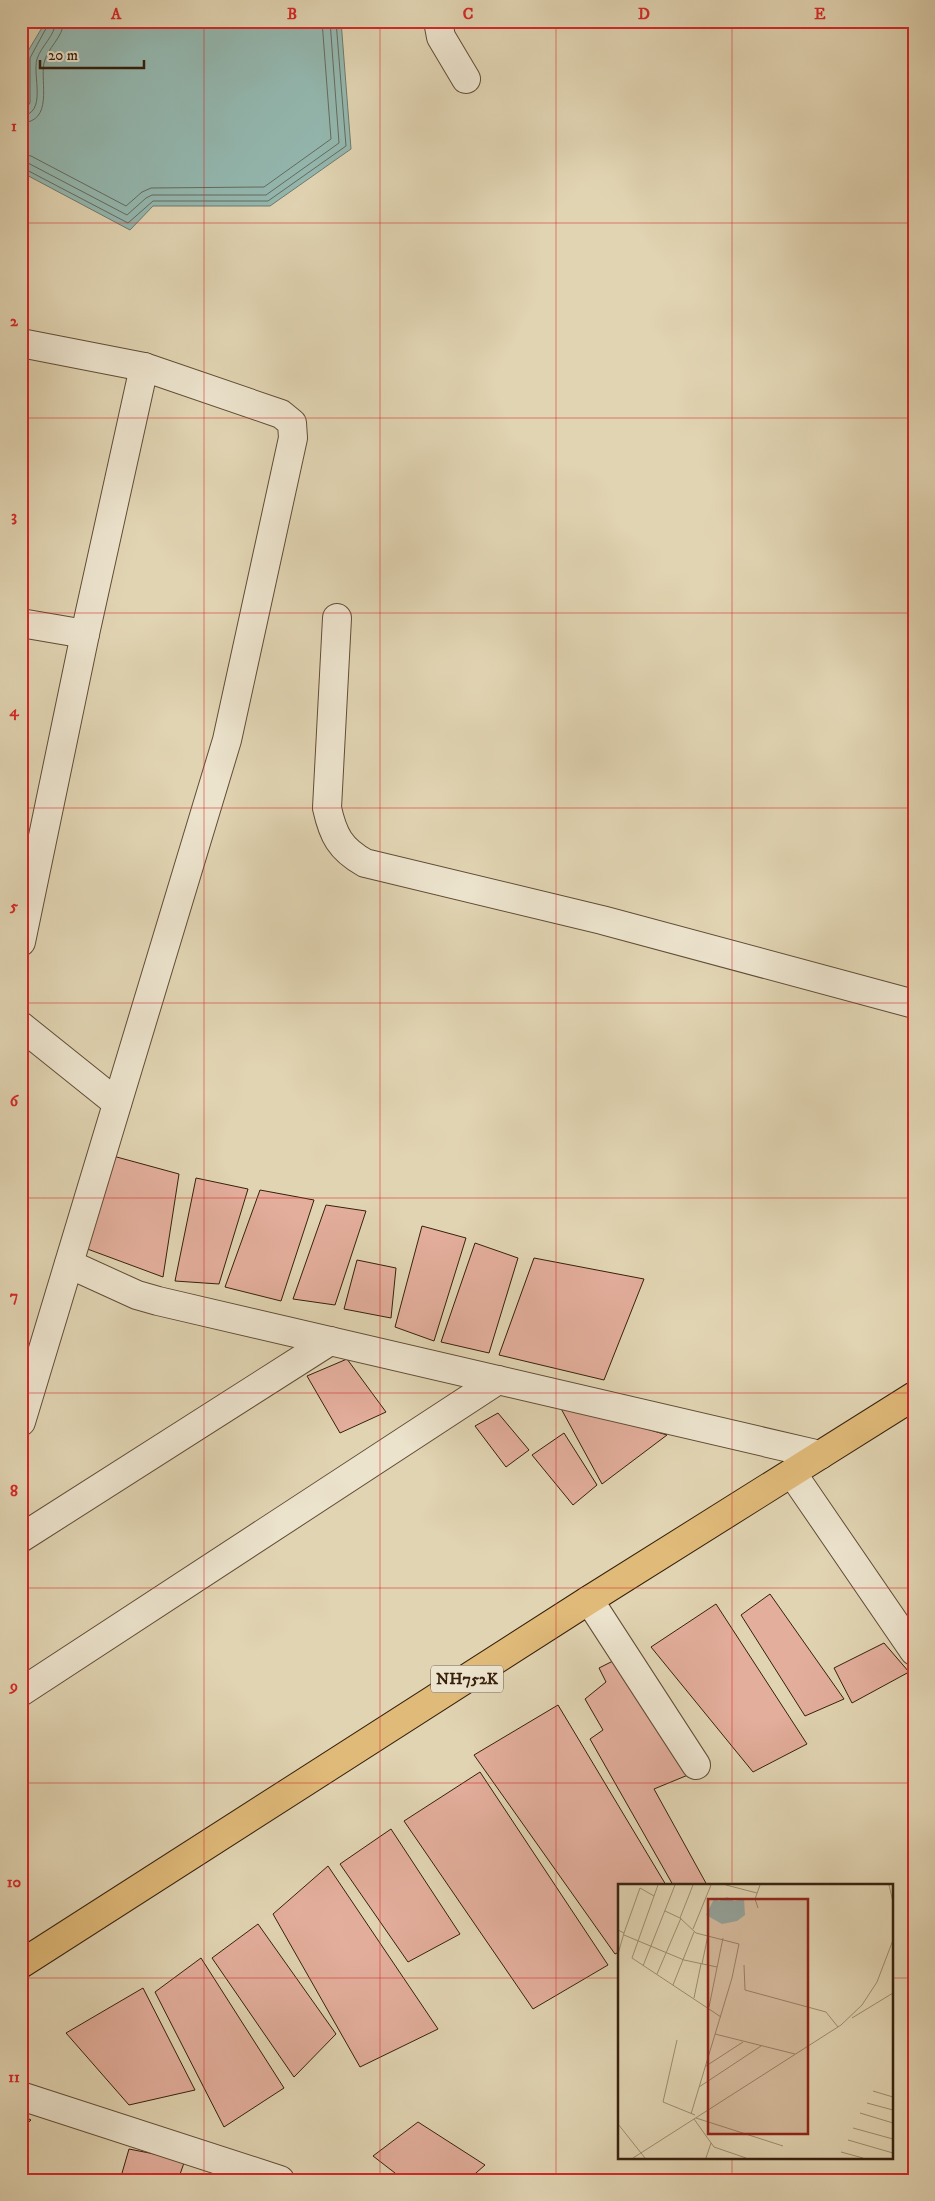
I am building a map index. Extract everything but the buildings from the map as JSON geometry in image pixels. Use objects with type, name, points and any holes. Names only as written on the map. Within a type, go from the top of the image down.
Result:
[{"type":"highway","name":"NH752K","points":[[21,1964],[589,1600],[914,1396]]},
{"type":"street","points":[[438,21],[441,37],[466,79]]},
{"type":"street","points":[[21,343],[144,367],[281,414],[292,423],[293,438],[227,740],[21,1422]]},
{"type":"street","points":[[21,942],[85,634],[144,367]]},
{"type":"street","points":[[336,618],[327,808],[330,825],[339,842],[350,854],[365,863],[602,920],[914,1004]]},
{"type":"street","points":[[21,622],[85,634]]},
{"type":"street","points":[[21,1026],[117,1103]]},
{"type":"street","points":[[69,1264],[137,1295],[820,1455]]},
{"type":"street","points":[[21,1538],[330,1341]]},
{"type":"street","points":[[21,1692],[498,1380]]},
{"type":"street","points":[[792,1473],[914,1651]]},
{"type":"street","points":[[589,1600],[696,1766]]},
{"type":"street","points":[[21,2096],[280,2180]]},
{"type":"water","points":[[46,21],[341,21],[351,149],[270,206],[153,206],[130,230],[21,172],[21,106],[25,102],[25,56]]}]
